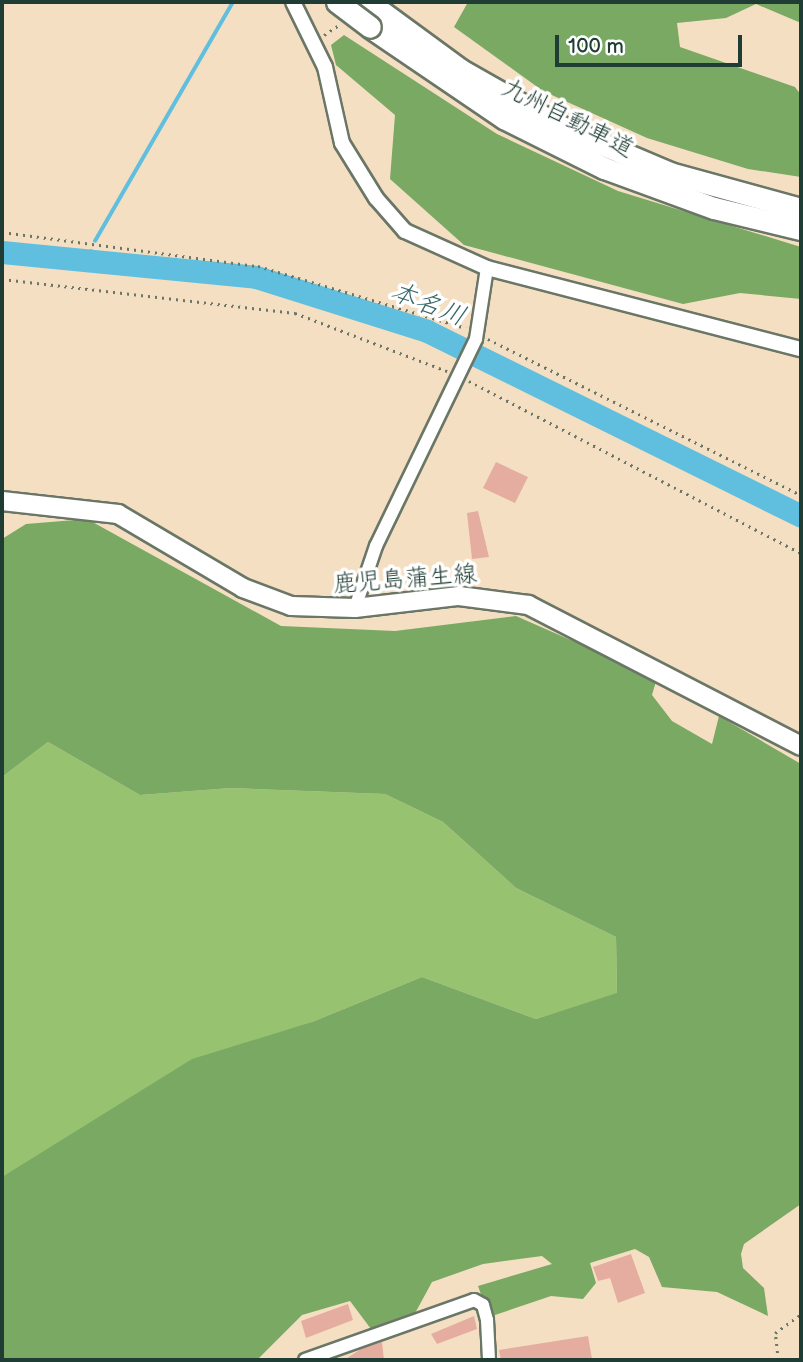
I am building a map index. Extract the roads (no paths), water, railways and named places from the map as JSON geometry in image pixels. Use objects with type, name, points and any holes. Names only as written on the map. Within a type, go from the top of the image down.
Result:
[{"type":"highway","name":"九州自動車道","points":[[337,2],[374,14],[559,126],[670,173],[801,209]]},
{"type":"highway","name":"九州自動車道","points":[[374,14],[504,118],[604,168],[714,208],[801,229]]},
{"type":"main road","name":"鹿児島蒲生線","points":[[2,501],[118,514],[263,598],[291,606],[355,608],[459,596],[528,605],[801,746]]},
{"type":"street","points":[[293,2],[325,66],[342,143],[376,198],[430,247],[487,268],[801,349]]},
{"type":"street","points":[[355,608],[376,546],[477,336],[487,268]]},
{"type":"street","points":[[305,1360],[474,1300],[485,1312],[489,1360]]},
{"type":"waterway","points":[[95,241],[233,2]]},
{"type":"waterway","name":"本名川","points":[[2,252],[256,277],[427,331],[801,516]]},
{"type":"waterway","name":"本名川","points":[[87,264],[91,252]]}]
